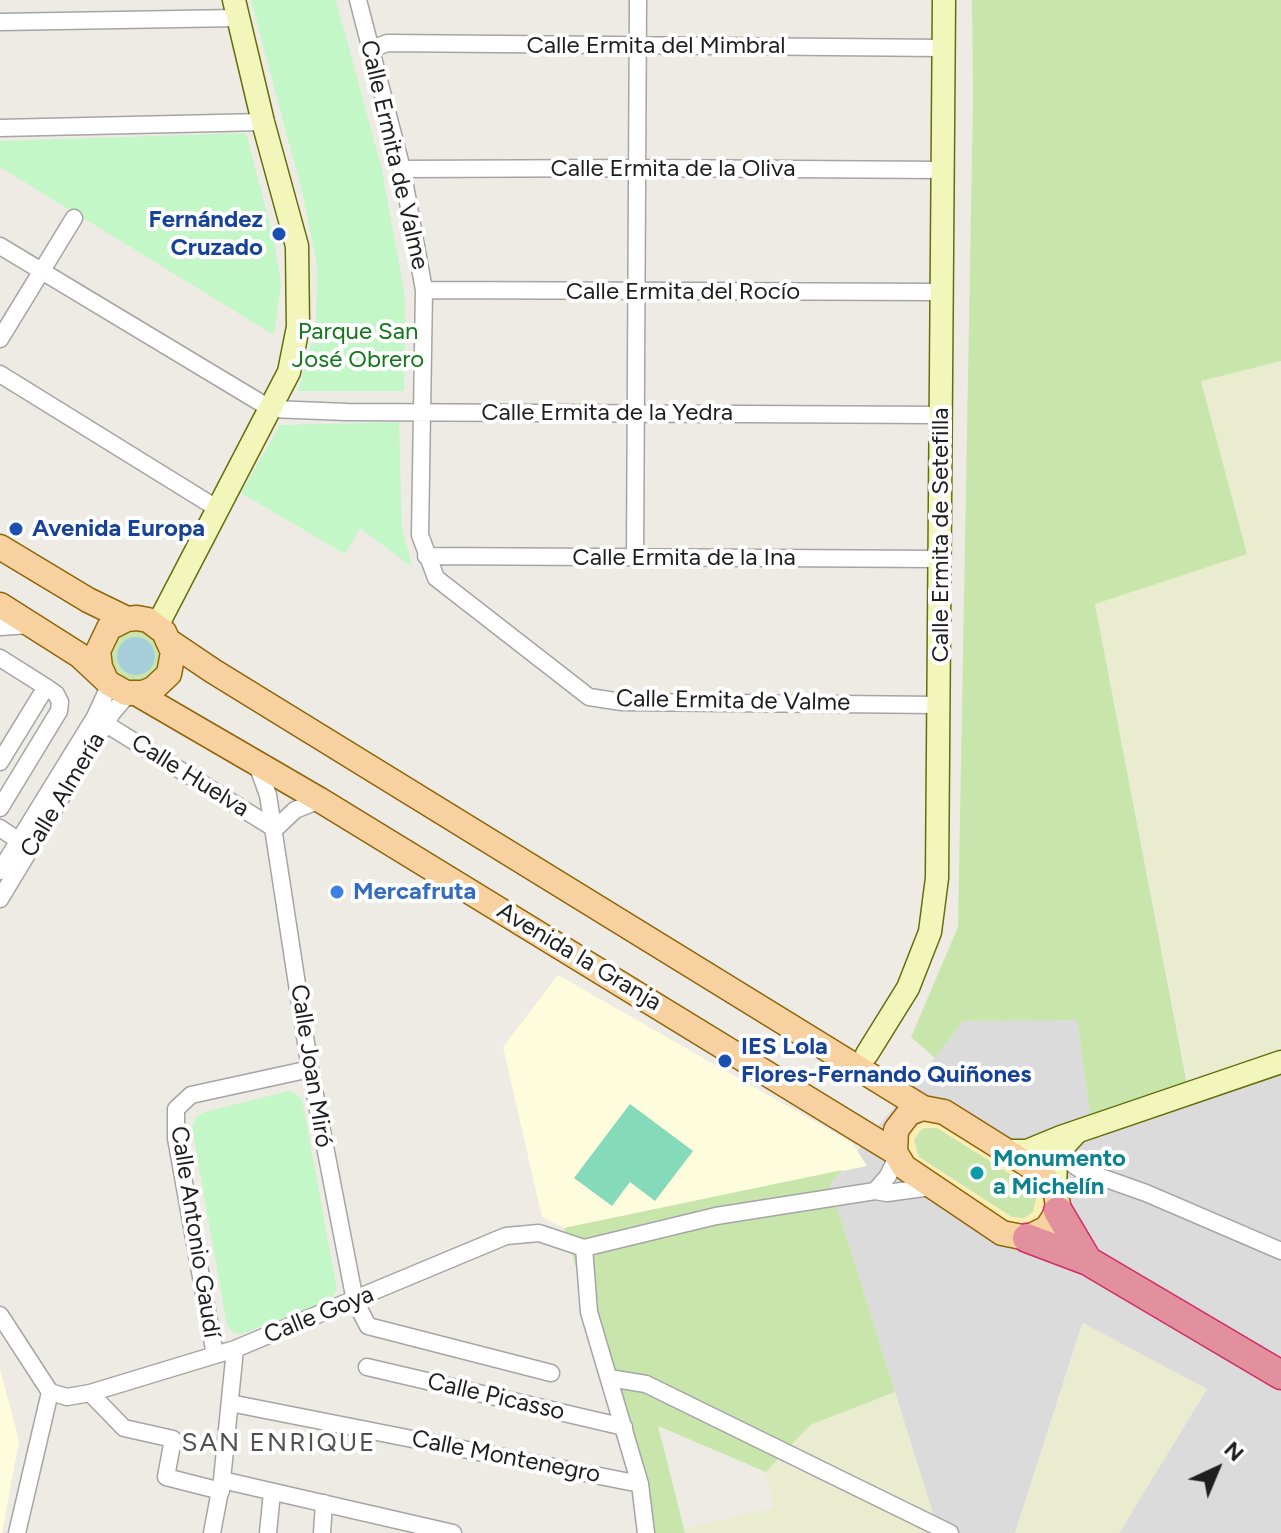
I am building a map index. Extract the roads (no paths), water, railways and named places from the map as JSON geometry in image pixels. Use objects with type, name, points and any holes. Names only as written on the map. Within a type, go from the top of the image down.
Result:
[{"type":"highway","points":[[1056,1194],[1088,1261]]},
{"type":"highway","points":[[1027,1238],[1088,1261],[1281,1375]]},
{"type":"main road","name":"Avenida la Granja","points":[[0,547],[88,600],[127,619],[148,620],[227,680],[875,1080],[923,1108],[944,1112],[1007,1151],[1035,1169],[1056,1194]]},
{"type":"main road","name":"Avenida la Granja","points":[[0,605],[79,655],[120,687],[320,800],[896,1155],[904,1167],[931,1187],[1002,1233],[1027,1238]]},
{"type":"main road","points":[[127,619],[109,628],[100,643],[98,658],[120,687],[153,689],[169,674],[173,662],[164,634]]},
{"type":"main road","points":[[896,1155],[896,1130],[901,1121],[909,1113],[923,1108]]},
{"type":"main road","points":[[1027,1238],[1047,1228],[1056,1194]]},
{"type":"street","name":"Calle Ermita de Valme","points":[[358,0],[402,169],[424,290],[420,535],[436,578],[589,697],[622,702],[940,705]]},
{"type":"street","points":[[635,558],[638,0]]},
{"type":"street","name":"Calle Ermita de Setefilla","points":[[867,1054],[908,988],[930,932],[937,878],[944,0]]},
{"type":"street","points":[[0,22],[236,9],[299,259],[298,327],[289,372],[218,509],[164,634]]},
{"type":"street","name":"Calle Ermita del Mimbral","points":[[370,50],[387,43],[944,48]]},
{"type":"street","points":[[0,128],[263,122]]},
{"type":"street","name":"Calle Ermita de la Oliva","points":[[402,169],[943,170]]},
{"type":"street","points":[[0,339],[74,218]]},
{"type":"street","points":[[0,246],[271,409]]},
{"type":"street","name":"Calle Ermita del Rocío","points":[[424,290],[942,292]]},
{"type":"street","points":[[0,374],[218,509]]},
{"type":"street","name":"Calle Ermita de la Yedra","points":[[271,409],[942,415]]},
{"type":"street","name":"Calle Ermita de la Ina","points":[[426,556],[941,559]]},
{"type":"street","points":[[0,627],[33,625]]},
{"type":"street","points":[[0,658],[56,694],[60,702],[59,711],[0,808]]},
{"type":"street","points":[[0,762],[46,687]]},
{"type":"street","name":"Calle Almería","points":[[0,899],[106,724],[120,687]]},
{"type":"street","name":"Calle Almería","points":[[0,871],[95,717],[120,687]]},
{"type":"street","name":"Calle Huelva","points":[[106,724],[275,829]]},
{"type":"street","name":"Calle Joan Miró","points":[[256,762],[268,795],[275,829],[310,1069],[355,1301]]},
{"type":"street","points":[[275,829],[295,810],[320,800]]},
{"type":"street","points":[[0,828],[19,841]]},
{"type":"street","points":[[843,1060],[857,1059],[867,1054],[868,1066],[875,1080]]},
{"type":"street","points":[[1007,1151],[1027,1151],[1281,1062]]},
{"type":"street","name":"Calle Antonio Gaudí","points":[[215,1355],[176,1138],[176,1109],[191,1095],[310,1069]]},
{"type":"street","points":[[1056,1194],[1056,1161],[1061,1149],[1078,1131]]},
{"type":"street","points":[[1061,1149],[1071,1163],[1081,1170],[1146,1193],[1281,1251]]},
{"type":"street","points":[[875,1191],[888,1176],[896,1155]]},
{"type":"street","points":[[1056,1194],[1081,1170]]},
{"type":"street","points":[[646,1533],[640,1484],[589,1312],[584,1248],[716,1216],[875,1191],[887,1193],[931,1187]]},
{"type":"street","name":"Calle Goya","points":[[50,1392],[67,1397],[90,1393],[235,1349],[506,1236],[539,1233],[584,1248]]},
{"type":"street","points":[[355,1301],[368,1326],[551,1373]]},
{"type":"street","points":[[0,1315],[50,1392],[17,1533]]},
{"type":"street","points":[[212,1533],[221,1486],[235,1349]]},
{"type":"street","name":"Calle Picasso","points":[[367,1367],[624,1427]]},
{"type":"street","points":[[609,1378],[646,1384],[950,1533]]},
{"type":"street","points":[[90,1393],[124,1428],[173,1439],[166,1477],[272,1492],[453,1533]]},
{"type":"street","name":"Calle Montenegro","points":[[230,1403],[640,1484]]},
{"type":"street","points":[[268,1533],[272,1492]]},
{"type":"street","points":[[322,1533],[324,1503]]},
{"type":"water","points":[[136,637],[149,643],[155,656],[149,669],[136,675],[123,669],[117,656],[123,643]]},
{"type":"place","name":"Fernández Cruzado","points":[[279,234]]},
{"type":"place","name":"Avenida Europa","points":[[16,529]]},
{"type":"place","name":"Mercafruta","points":[[337,892]]},
{"type":"place","name":"IES Lola Flores-Fernando Quiñones","points":[[725,1061]]},
{"type":"place","name":"Monumento a Michelín","points":[[977,1173]]},
{"type":"district","name":"SAN ENRIQUE","points":[[279,1443]]},
{"type":"park label","name":"Parque San José Obrero","points":[[358,346]]}]
